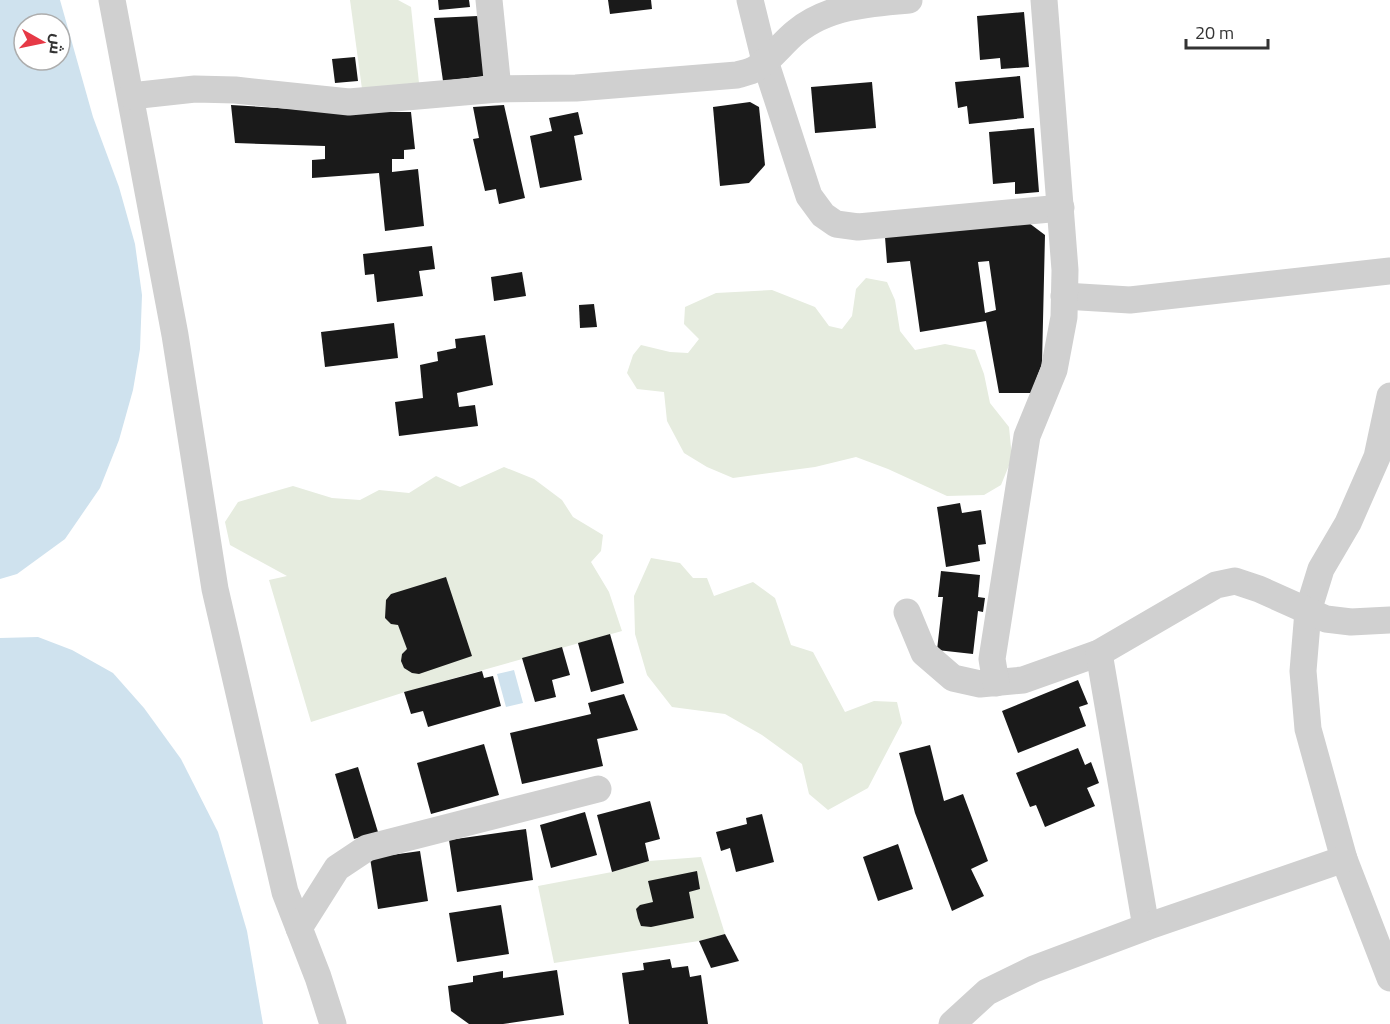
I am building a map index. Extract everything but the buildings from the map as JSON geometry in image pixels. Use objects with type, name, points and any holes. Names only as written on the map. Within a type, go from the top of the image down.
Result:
[{"type":"street","points":[[112,0],[175,335],[215,589],[285,892],[318,977],[333,1024]]},
{"type":"street","points":[[489,0],[498,88]]},
{"type":"street","points":[[750,0],[765,62],[809,195],[823,215],[836,224],[858,227],[1061,208]]},
{"type":"street","points":[[130,96],[195,89],[235,90],[349,102],[498,88],[576,88],[737,75],[753,70],[765,62],[796,31],[816,19],[870,3],[909,0]]},
{"type":"street","points":[[996,683],[992,659],[1027,436],[1054,370],[1064,317],[1065,270],[1044,0]]},
{"type":"street","points":[[1064,296],[1130,300],[1390,271]]},
{"type":"street","points":[[1388,964],[1344,859],[1308,729],[1303,671],[1308,611],[1321,569],[1348,523],[1377,457],[1390,396]]},
{"type":"street","points":[[906,612],[924,652],[953,678],[980,684],[1023,680],[1099,653],[1216,585],[1235,581],[1259,589],[1326,620],[1390,620]]},
{"type":"street","points":[[1099,653],[1146,927]]},
{"type":"street","points":[[299,928],[337,868],[367,848],[598,789]]},
{"type":"street","points":[[951,1024],[987,992],[1024,973],[1146,927],[1344,859]]},
{"type":"shaded area","points":[[350,0],[398,0],[411,7],[419,83],[362,89]]},
{"type":"shaded area","points":[[866,278],[887,282],[895,300],[900,331],[915,350],[945,344],[975,350],[984,374],[990,403],[1009,427],[1012,458],[1001,485],[984,495],[947,496],[856,457],[815,467],[733,478],[707,467],[684,453],[667,421],[664,392],[637,389],[627,373],[633,355],[641,345],[670,352],[688,353],[699,339],[684,324],[685,307],[716,293],[772,290],[815,307],[829,326],[842,329],[852,316],[856,289]]},
{"type":"shaded area","points":[[504,467],[534,479],[562,500],[573,517],[603,535],[601,551],[591,562],[609,592],[622,631],[405,692],[311,722],[269,580],[287,576],[230,545],[225,522],[238,502],[293,486],[332,498],[360,500],[379,490],[409,493],[436,476],[460,487]]},
{"type":"shaded area","points":[[651,558],[680,563],[693,578],[707,578],[714,596],[753,582],[775,598],[791,645],[813,652],[845,712],[874,701],[897,702],[902,723],[868,788],[828,810],[809,794],[802,764],[762,735],[725,714],[672,707],[647,675],[635,634],[634,596]]},
{"type":"shaded area","points":[[701,857],[725,934],[699,941],[554,963],[538,886],[612,872],[649,861]]},
{"type":"water","points":[[0,0],[60,0],[63,12],[12,12],[12,72],[72,72],[72,43],[93,117],[119,187],[135,244],[142,295],[140,349],[133,390],[119,440],[100,488],[65,539],[17,574],[0,579]]},
{"type":"water","points":[[38,637],[72,650],[113,673],[144,708],[181,759],[218,832],[247,931],[263,1024],[0,1024],[0,638]]},
{"type":"water","points":[[514,670],[523,703],[506,707],[497,674]]}]
